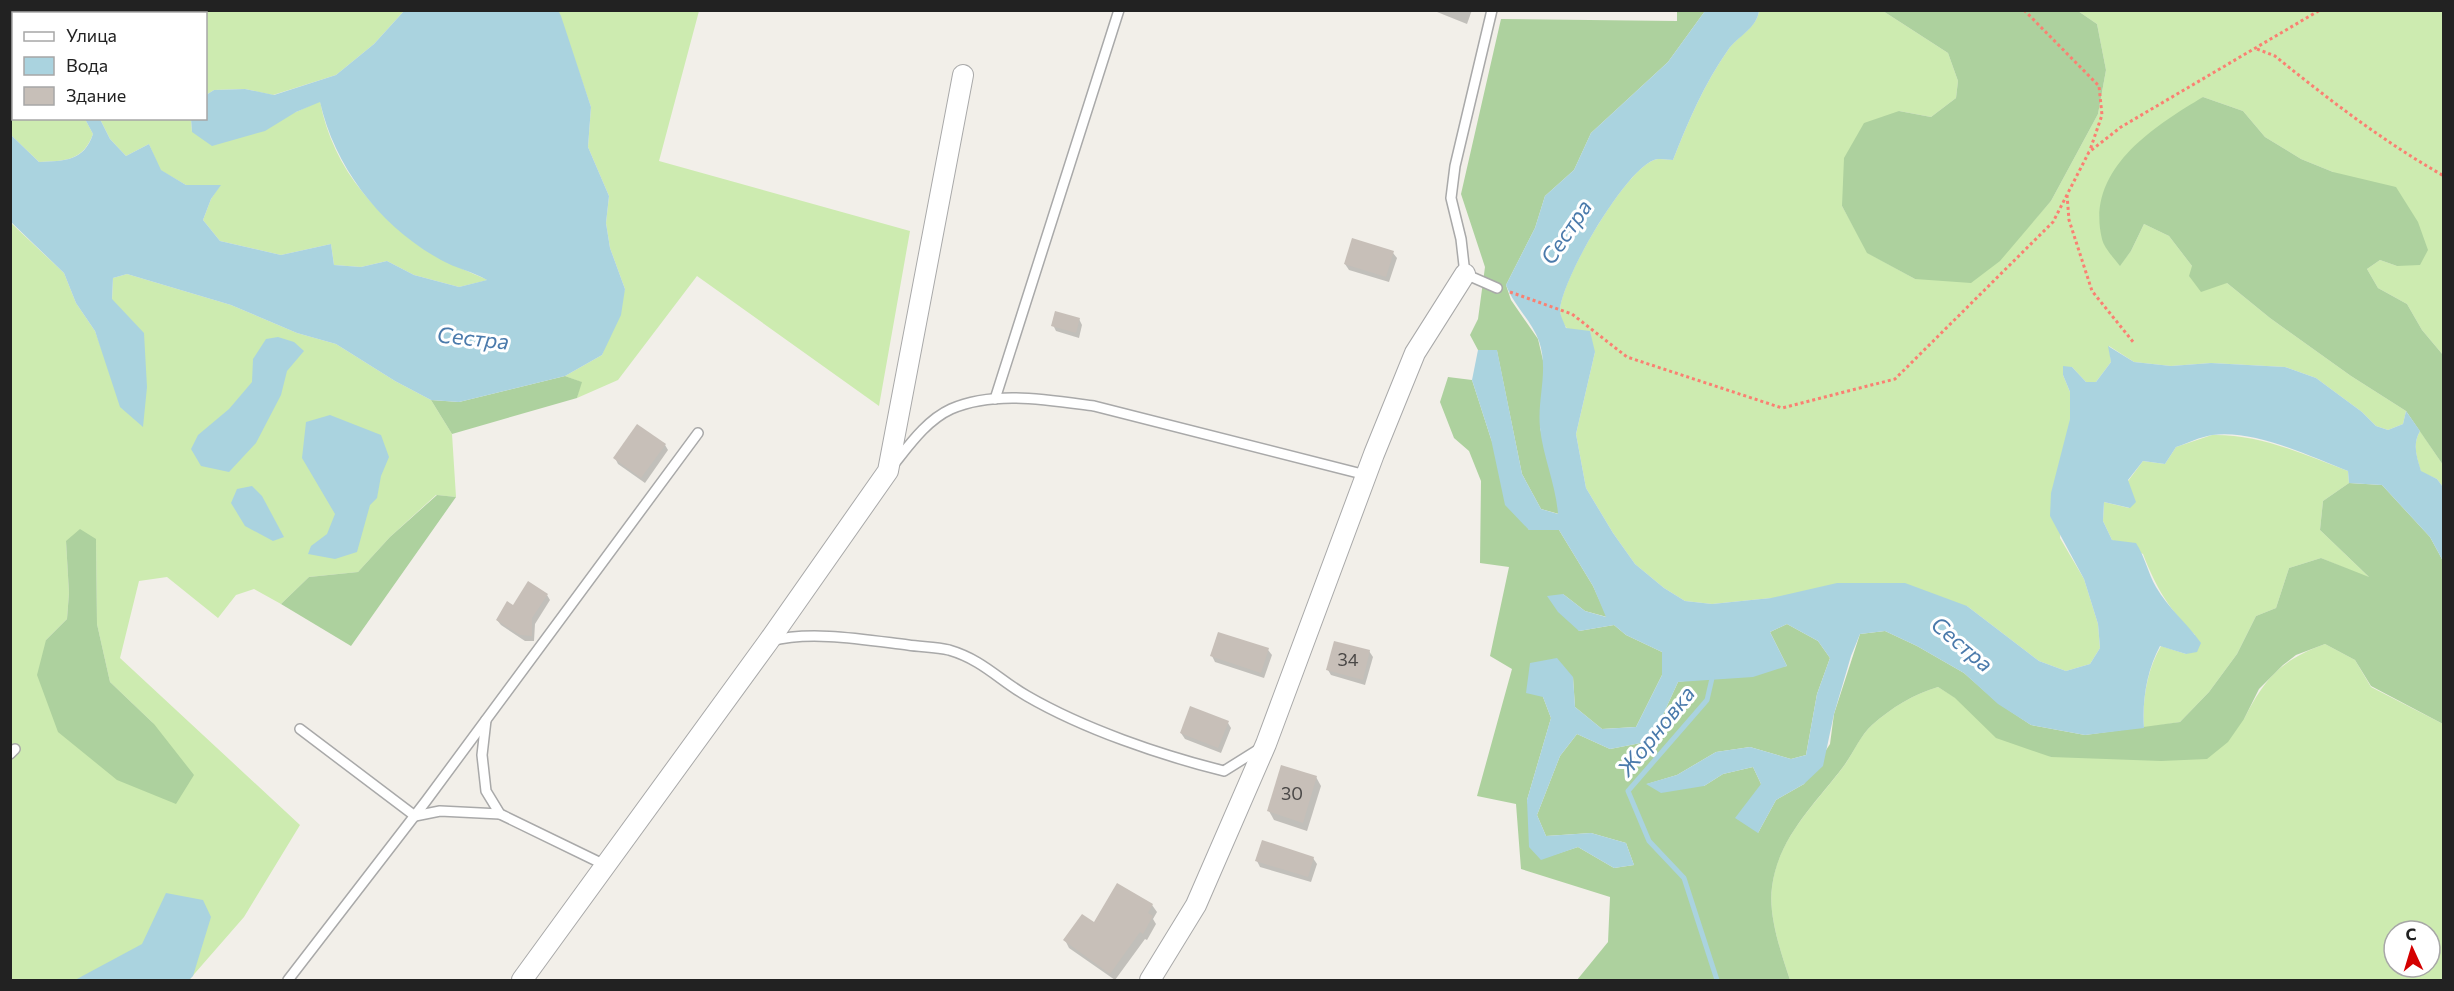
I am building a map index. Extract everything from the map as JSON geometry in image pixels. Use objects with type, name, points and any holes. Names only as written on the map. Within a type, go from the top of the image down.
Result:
[{"type":"street","points":[[522,981],[768,642],[888,471],[963,75]]},
{"type":"street","points":[[1150,981],[1196,905],[1266,744],[1366,475],[1415,353],[1465,274]]},
{"type":"lane","points":[[995,399],[1119,10]]},
{"type":"lane","points":[[1492,10],[1455,166],[1451,198],[1461,239],[1465,274],[1497,288]]},
{"type":"lane","points":[[888,471],[920,432],[951,410],[995,399],[1051,400],[1094,406],[1366,475]]},
{"type":"lane","points":[[288,981],[415,816],[698,433]]},
{"type":"lane","points":[[768,642],[786,637],[811,637],[949,650],[986,666],[1026,696],[1100,730],[1181,760],[1224,771],[1266,744]]},
{"type":"lane","points":[[487,719],[482,755],[486,790],[500,814]]},
{"type":"lane","points":[[300,729],[415,816],[440,811],[500,814],[607,866]]},
{"type":"path","points":[[1497,288],[1572,314],[1627,357],[1782,408],[1895,379],[2053,222],[2089,152],[2102,116],[2099,86],[2024,10]]},
{"type":"path","points":[[2089,152],[2121,127],[2258,49],[2320,10]]},
{"type":"path","points":[[2258,49],[2275,56],[2385,139],[2444,176]]},
{"type":"path","points":[[2067,194],[2069,220],[2092,291],[2134,343]]},
{"type":"green space","points":[[83,10],[404,11],[374,44],[336,75],[273,95],[245,89],[214,90],[207,94],[207,12],[80,12]]},
{"type":"green space","points":[[558,11],[699,11],[659,161],[910,231],[879,406],[697,276],[618,380],[577,398],[581,382],[565,376],[602,355],[625,289],[610,248],[606,223],[609,196],[588,147],[591,107]]},
{"type":"green space","points":[[1677,11],[1705,11],[1668,62],[1591,133],[1574,170],[1545,196],[1535,228],[1506,285],[1511,300],[1538,339],[1545,369],[1540,428],[1554,479],[1559,514],[1541,509],[1522,474],[1497,351],[1478,350],[1470,335],[1478,319],[1485,267],[1461,194],[1501,19],[1677,21]]},
{"type":"green space","points":[[1759,11],[1883,11],[1948,53],[1958,81],[1956,98],[1931,117],[1899,111],[1842,206],[1868,253],[1915,279],[2028,227],[2051,201],[2098,114],[2106,70],[2097,24],[2078,11],[2443,11],[2443,355],[2422,330],[2407,304],[2378,288],[2367,269],[2380,260],[2397,266],[2333,172],[2301,159],[2265,137],[2243,111],[2203,97],[2120,265],[2131,251],[2144,224],[2169,236],[2192,266],[2227,283],[2270,318],[2351,376],[2406,411],[2403,424],[2388,430],[2376,426],[2362,412],[2316,378],[2285,367],[2211,363],[2171,366],[2134,362],[2109,346],[2111,362],[2096,382],[2086,382],[2072,367],[2063,375],[2070,392],[2070,419],[2060,538],[2084,579],[2098,624],[2100,648],[2090,664],[2066,671],[2039,661],[1967,606],[1771,598],[1712,604],[1685,601],[1664,588],[1635,564],[1586,488],[1576,434],[1595,352],[1568,329],[1561,318],[1560,311],[1571,276],[1596,228],[1627,184],[1642,168],[1656,159],[1673,160],[1711,76],[1732,45],[1755,22]]},
{"type":"green space","points":[[1883,11],[2078,11],[2097,24],[2106,70],[2098,114],[2051,201],[2000,261],[1971,283],[1915,279],[1867,253],[1842,206],[1844,158],[1864,123],[1899,111],[1931,117],[1956,98],[1958,81],[1948,53]]},
{"type":"green space","points":[[10,28],[12,28],[12,120],[86,120],[93,134],[84,150],[72,158],[39,162],[11,135]]},
{"type":"green space","points":[[2203,97],[2243,111],[2265,137],[2301,159],[2333,172],[2396,187],[2418,222],[2428,250],[2420,265],[2397,266],[2380,260],[2367,269],[2378,288],[2407,304],[2422,330],[2443,355],[2443,465],[2406,411],[2351,376],[2270,318],[2227,283],[2201,292],[2189,276],[2192,266],[2169,236],[2144,224],[2131,251],[2120,266],[2107,249],[2102,239],[2099,214],[2104,192],[2113,172],[2127,153],[2145,137]]},
{"type":"green space","points":[[320,101],[329,133],[342,162],[359,188],[380,212],[404,233],[431,251],[488,280],[459,287],[414,275],[387,261],[361,267],[334,265],[331,244],[281,255],[220,241],[203,220],[211,199],[220,185],[186,185],[160,170],[149,144],[126,156],[110,139],[100,120],[191,120],[192,132],[296,112]]},
{"type":"green space","points":[[10,222],[64,273],[76,303],[95,331],[104,356],[144,334],[112,300],[113,278],[127,274],[231,305],[297,333],[336,344],[395,381],[431,400],[452,434],[456,497],[436,495],[390,537],[358,572],[309,577],[281,604],[254,589],[236,595],[218,618],[167,577],[139,581],[120,658],[300,825],[244,917],[189,980],[11,980]],"holes":[[[96,539],[97,624],[110,682],[154,724],[46,640],[67,619],[69,593],[66,541]]]},
{"type":"green space","points":[[565,376],[582,382],[577,398],[452,434],[431,400],[459,402]]},
{"type":"green space","points":[[1448,377],[1472,380],[1491,439],[1529,530],[1559,530],[1593,586],[1607,617],[1585,611],[1563,594],[1579,631],[1614,625],[1626,635],[1662,652],[1662,675],[1636,727],[1602,729],[1575,707],[1573,677],[1543,697],[1551,718],[1527,800],[1541,859],[1578,847],[1614,868],[1634,865],[1626,843],[1591,833],[1546,836],[1537,815],[1560,756],[1577,734],[1610,749],[1651,741],[1678,682],[1787,666],[1770,632],[1787,624],[1818,641],[1830,658],[1817,694],[1806,755],[1791,759],[1750,747],[1716,752],[1677,775],[1647,784],[1704,786],[1723,774],[1753,767],[1761,784],[1758,833],[1776,800],[1804,784],[1830,744],[1834,714],[1860,634],[1885,631],[1964,673],[1998,703],[2031,725],[2085,735],[2180,722],[2209,692],[2237,654],[2256,616],[2276,608],[2289,568],[2321,558],[2369,577],[2320,530],[2323,501],[2349,483],[2382,485],[2430,537],[2443,561],[2443,724],[2371,686],[2355,660],[2325,644],[2296,655],[2283,665],[2259,689],[2244,719],[2228,742],[2207,759],[2161,761],[2051,757],[1996,738],[1955,698],[1938,687],[1903,702],[1868,729],[1843,767],[1799,822],[1790,837],[1776,869],[1771,898],[1776,934],[1790,980],[1577,980],[1608,942],[1610,897],[1521,869],[1516,804],[1477,796],[1512,669],[1490,656],[1509,567],[1480,563],[1481,481],[1469,451],[1454,438],[1440,402]]},
{"type":"green space","points":[[2420,431],[2443,465],[2443,487],[2437,479],[2421,472],[2416,446]]},
{"type":"green space","points":[[2212,435],[2264,441],[2348,471],[2349,483],[2323,501],[2320,530],[2371,579],[2321,558],[2289,568],[2276,608],[2256,616],[2237,654],[2209,692],[2180,722],[2144,728],[2146,685],[2156,655],[2161,646],[2186,654],[2195,635],[2164,598],[2143,554],[2112,540],[2103,521],[2104,502],[2129,508],[2128,481],[2143,461],[2165,464],[2176,447]]},
{"type":"green space","points":[[437,495],[456,497],[351,646],[281,604],[309,577],[358,572],[390,537]]},
{"type":"green space","points":[[80,529],[96,539],[97,624],[110,682],[154,724],[194,775],[176,804],[117,780],[58,732],[37,675],[46,640],[67,619],[69,593],[66,541]]},
{"type":"green space","points":[[2325,644],[2355,660],[2371,687],[2443,724],[2443,980],[1790,980],[1776,934],[1771,898],[1776,869],[1782,852],[1801,820],[1846,763],[1864,733],[1895,707],[1938,687],[2051,757],[2244,719],[2267,681],[2297,657]]},
{"type":"water","name":"Сестра","points":[[558,10],[591,107],[588,147],[609,196],[606,223],[610,248],[625,289],[621,315],[602,355],[565,376],[459,402],[431,400],[395,381],[336,344],[297,333],[231,305],[127,274],[113,278],[112,299],[144,333],[147,387],[143,427],[120,407],[95,331],[76,303],[64,273],[11,222],[11,135],[39,162],[65,160],[84,150],[93,134],[86,120],[100,120],[110,139],[126,156],[149,144],[161,170],[186,185],[221,185],[211,199],[203,220],[220,241],[281,255],[331,244],[334,265],[361,267],[387,261],[414,275],[459,287],[487,280],[446,263],[399,231],[380,213],[349,172],[337,150],[320,102],[296,112],[265,131],[212,146],[192,132],[191,120],[207,120],[207,94],[214,90],[245,89],[274,95],[336,75],[374,44],[404,11]]},
{"type":"water","name":"Сестра","points":[[1705,11],[1759,11],[1755,22],[1732,45],[1711,76],[1673,160],[1656,159],[1641,168],[1612,204],[1571,275],[1560,310],[1566,328],[1590,331],[1595,352],[1576,434],[1586,488],[1635,564],[1664,588],[1685,601],[1712,604],[1771,598],[1837,583],[1905,583],[1967,606],[2039,661],[2066,671],[2090,664],[2100,648],[2098,624],[2084,579],[2050,516],[2051,493],[2070,419],[2070,392],[2063,375],[2063,366],[2072,367],[2086,382],[2096,382],[2111,362],[2108,346],[2134,362],[2171,366],[2211,363],[2285,367],[2316,378],[2362,412],[2376,426],[2388,430],[2403,424],[2406,411],[2420,431],[2416,446],[2421,471],[2437,479],[2443,487],[2443,561],[2430,537],[2382,485],[2349,483],[2348,471],[2299,451],[2263,440],[2228,434],[2198,439],[2176,447],[2165,464],[2143,461],[2128,480],[2136,502],[2130,508],[2104,502],[2103,521],[2112,540],[2136,543],[2161,595],[2201,643],[2197,652],[2186,654],[2160,646],[2146,686],[2144,728],[2085,735],[2031,725],[1998,704],[1964,673],[1885,631],[1860,634],[1834,714],[1823,766],[1804,784],[1776,800],[1758,833],[1735,818],[1761,784],[1753,767],[1723,774],[1704,786],[1661,793],[1646,784],[1677,775],[1716,752],[1750,747],[1791,759],[1806,755],[1817,694],[1830,658],[1818,641],[1787,624],[1770,632],[1787,666],[1753,677],[1678,682],[1651,741],[1610,749],[1577,734],[1560,756],[1537,815],[1546,836],[1591,833],[1626,843],[1634,865],[1614,868],[1578,847],[1541,860],[1529,847],[1527,800],[1551,718],[1543,697],[1526,693],[1530,663],[1557,658],[1573,677],[1575,707],[1602,729],[1636,727],[1662,675],[1662,652],[1626,635],[1614,625],[1579,631],[1558,612],[1547,596],[1563,594],[1585,611],[1606,617],[1593,586],[1559,530],[1529,530],[1505,505],[1491,439],[1472,380],[1478,350],[1497,350],[1522,474],[1541,509],[1558,514],[1540,428],[1542,352],[1536,334],[1506,285],[1535,228],[1545,196],[1574,170],[1591,133],[1668,62]]},
{"type":"water","points":[[278,337],[294,342],[304,351],[287,371],[281,395],[256,443],[229,472],[201,466],[191,449],[198,435],[229,409],[252,382],[253,359],[266,339]]},
{"type":"water","points":[[330,415],[381,435],[389,457],[381,476],[377,498],[370,505],[357,552],[335,559],[308,554],[311,546],[327,534],[335,514],[302,458],[306,422]]},
{"type":"water","points":[[252,486],[262,496],[284,537],[273,541],[245,526],[231,503],[237,489]]},
{"type":"water","points":[[166,893],[203,900],[211,917],[193,976],[189,980],[75,980],[142,944]]},
{"type":"building","points":[[1352,238],[1394,251],[1386,277],[1344,264]]},
{"type":"building","points":[[1055,311],[1080,318],[1076,333],[1051,326]]},
{"type":"building","points":[[637,424],[666,444],[641,478],[613,458]]},
{"type":"building","points":[[528,581],[548,594],[532,618],[532,636],[520,635],[496,620],[507,601],[513,605]]},
{"type":"building","points":[[1218,632],[1269,648],[1261,673],[1210,656]]},
{"type":"building","points":[[1334,641],[1370,650],[1363,680],[1326,670]]},
{"type":"building","points":[[1190,706],[1229,721],[1218,748],[1180,733]]},
{"type":"building","points":[[1281,765],[1317,776],[1303,823],[1267,811]]},
{"type":"building","points":[[1262,840],[1314,857],[1308,877],[1255,861]]},
{"type":"building","points":[[1117,883],[1153,904],[1148,913],[1153,916],[1143,934],[1140,932],[1110,974],[1063,940],[1082,914],[1094,922]]},
{"type":"waterway","name":"Жорновка","points":[[1713,674],[1707,700],[1628,791],[1649,841],[1684,878],[1717,980]]}]
